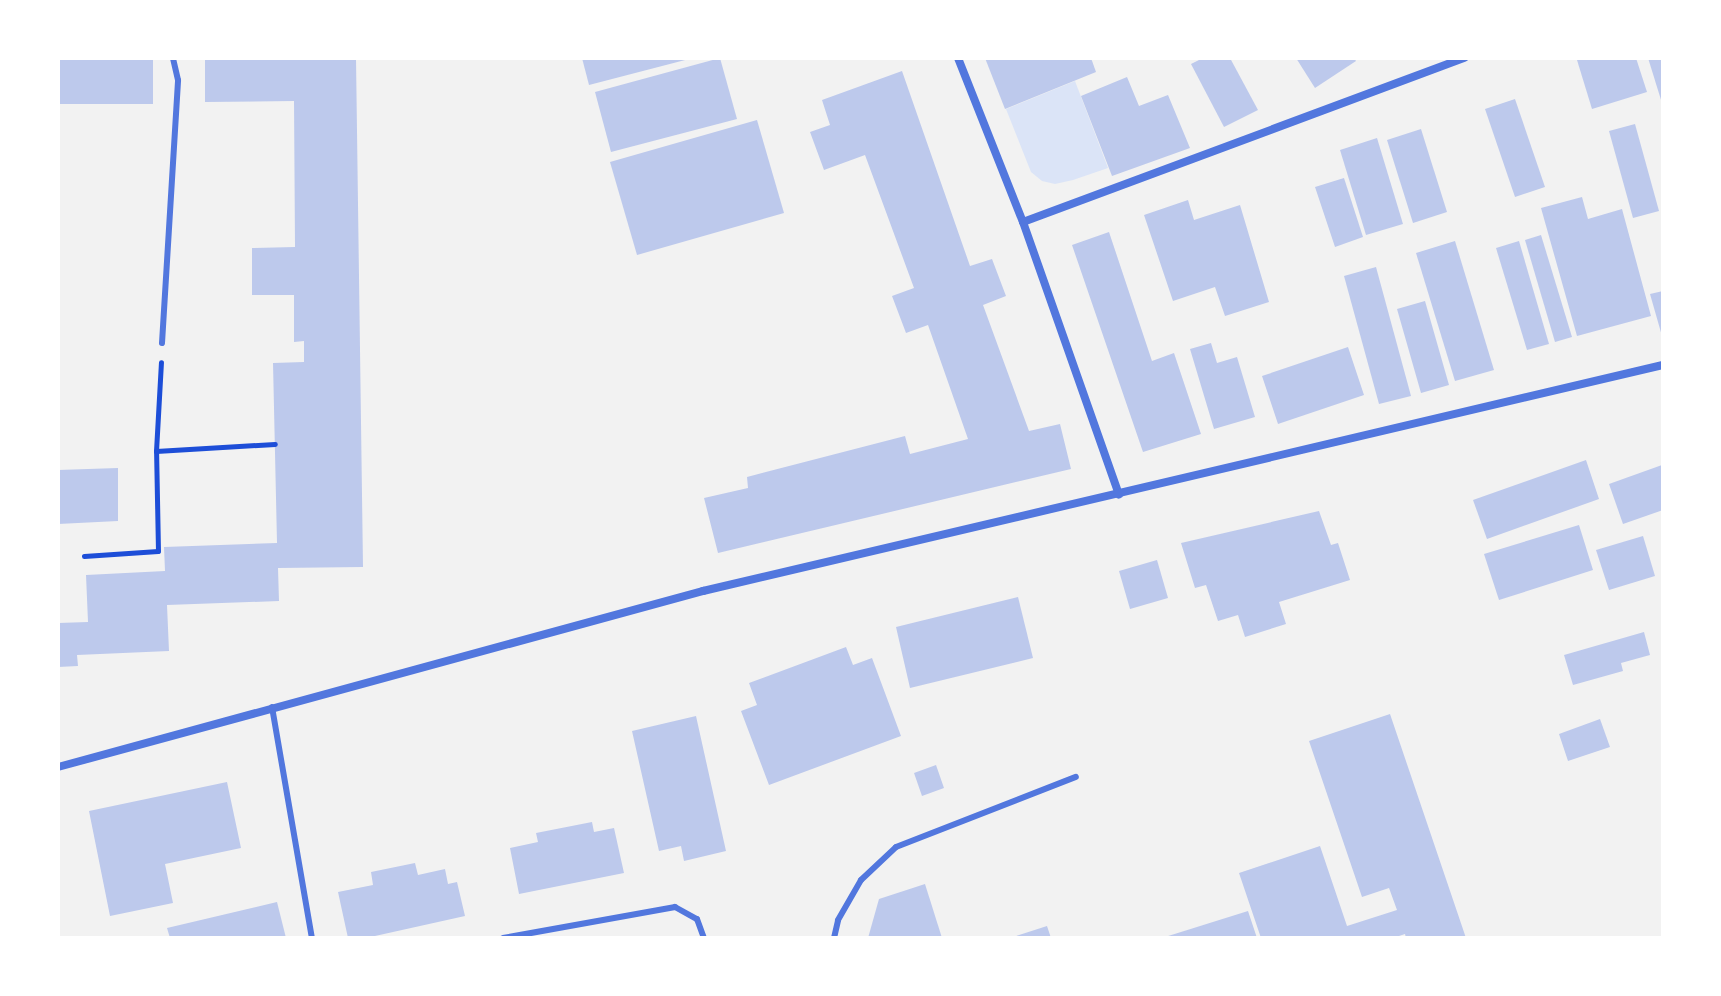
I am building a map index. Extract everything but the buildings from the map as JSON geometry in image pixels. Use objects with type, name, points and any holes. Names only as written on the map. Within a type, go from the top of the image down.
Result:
[{"type":"street","points":[[958,58],[1023,222],[1119,495]]},
{"type":"street","points":[[1023,222],[1465,58]]},
{"type":"street","points":[[58,767],[703,591],[1663,365]]},
{"type":"lane","points":[[162,343],[178,80],[173,58]]},
{"type":"lane","points":[[272,707],[312,938]]},
{"type":"lane","points":[[834,938],[838,920],[861,880],[896,847],[1076,777]]},
{"type":"lane","points":[[503,938],[675,907],[697,919],[704,938]]},
{"type":"path","points":[[84,556],[158,551],[156,451],[162,343]]},
{"type":"path","points":[[156,451],[275,444]]},
{"type":"shaded area","points":[[1075,81],[1108,168],[1055,184],[1042,181],[1031,172],[1006,109]]}]
